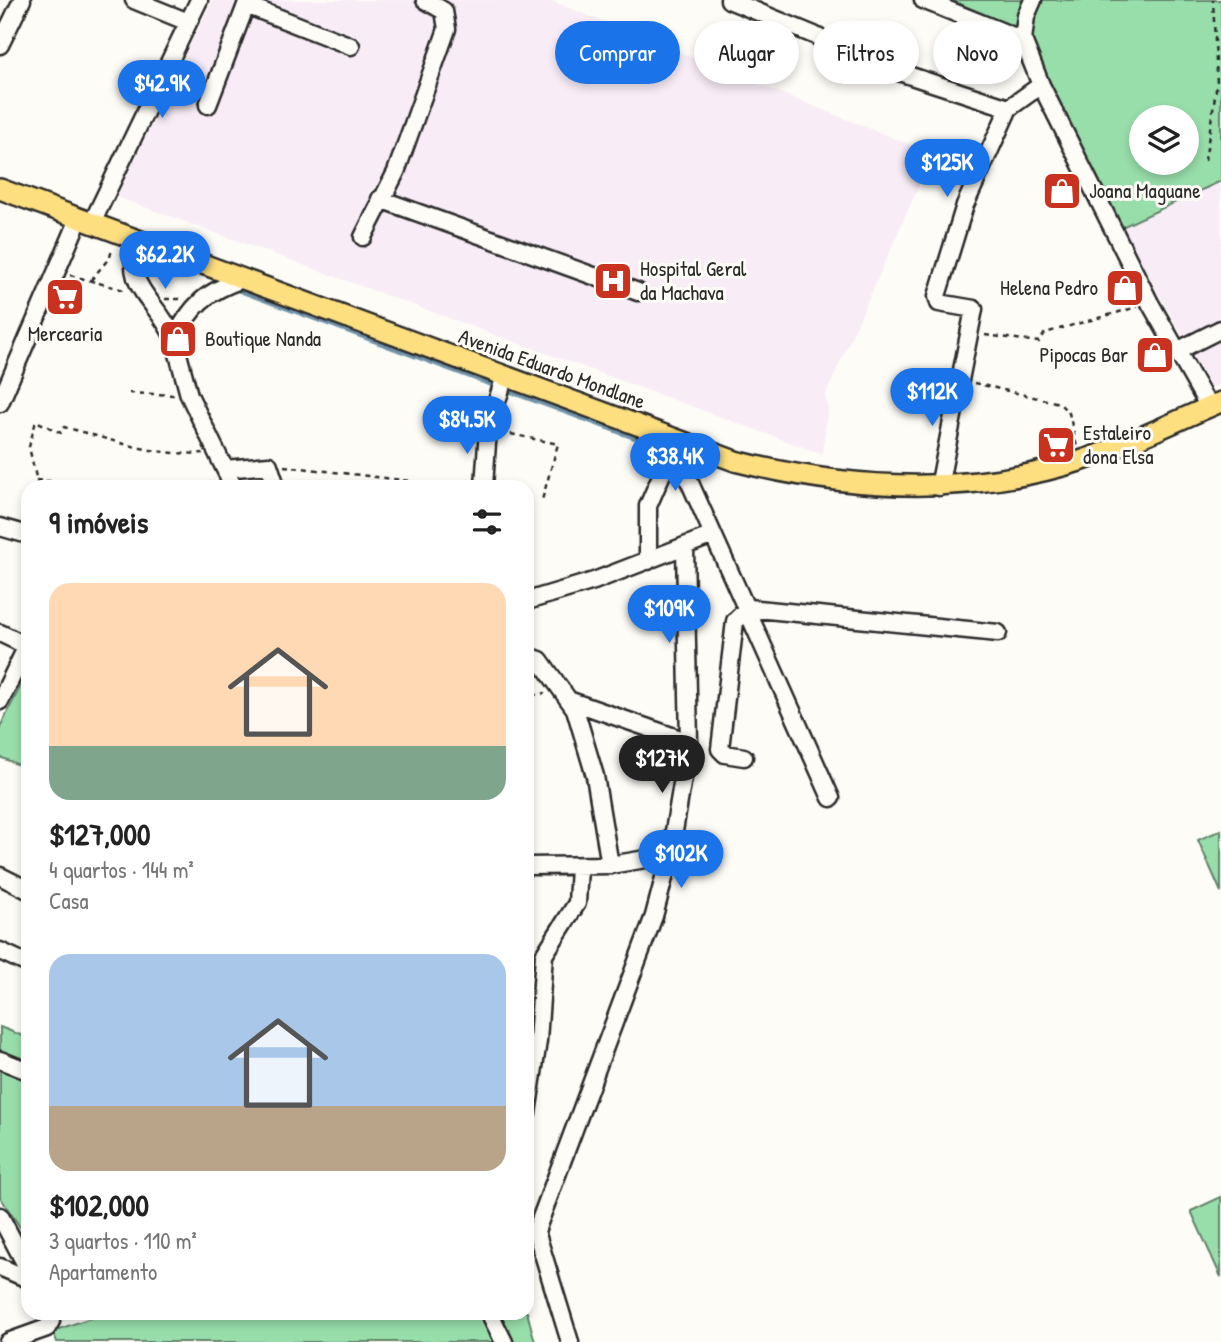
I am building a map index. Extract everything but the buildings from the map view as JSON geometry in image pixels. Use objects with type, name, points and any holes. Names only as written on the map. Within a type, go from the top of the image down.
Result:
[{"type":"main road","name":"Avenida Eduardo Mondlane","points":[[0,189],[505,376],[672,441],[792,475],[859,484],[939,486],[1012,477],[1080,461],[1215,405]]},
{"type":"street","points":[[0,45],[22,0]]},
{"type":"street","points":[[134,0],[188,22]]},
{"type":"street","points":[[0,402],[59,269],[199,0]]},
{"type":"street","points":[[363,237],[396,172],[447,29],[444,11],[425,0]]},
{"type":"street","points":[[729,0],[814,35],[862,60],[1009,108]]},
{"type":"street","points":[[923,0],[1023,40]]},
{"type":"street","points":[[1033,0],[1026,16],[1023,40],[1041,85],[1150,303],[1177,351],[1215,405]]},
{"type":"street","points":[[208,106],[247,2],[351,46]]},
{"type":"street","points":[[939,486],[974,309],[939,303],[937,296],[965,205],[1009,108],[1041,85]]},
{"type":"street","points":[[380,199],[638,292]]},
{"type":"street","points":[[139,239],[132,258],[134,280],[169,326],[189,395],[230,480]]},
{"type":"street","points":[[174,339],[195,304],[243,279]]},
{"type":"street","points":[[1177,351],[1221,329]]},
{"type":"street","points":[[484,480],[488,429],[505,376]]},
{"type":"street","points":[[672,441],[831,798]]},
{"type":"street","points":[[648,561],[648,506],[672,441]]},
{"type":"street","points":[[225,470],[269,465],[274,480]]},
{"type":"street","points":[[0,527],[21,533]]},
{"type":"street","points":[[534,599],[685,548],[713,535]]},
{"type":"street","points":[[534,1225],[654,916],[670,855],[689,742],[685,548]]},
{"type":"street","points":[[748,608],[998,633]]},
{"type":"street","points":[[744,757],[725,754],[720,749],[735,621],[748,608]]},
{"type":"street","points":[[0,633],[21,642]]},
{"type":"street","points":[[534,657],[538,658],[571,701],[582,726],[595,776],[610,865]]},
{"type":"street","points":[[0,701],[21,659]]},
{"type":"street","points":[[571,701],[689,742]]},
{"type":"street","points":[[534,866],[610,865],[670,855]]},
{"type":"street","points":[[534,1067],[544,955],[577,903],[579,867]]},
{"type":"street","points":[[0,876],[21,886]]},
{"type":"street","points":[[0,951],[21,961]]},
{"type":"street","points":[[0,1060],[21,1068]]},
{"type":"street","points":[[0,1216],[21,1256]]},
{"type":"street","points":[[534,1236],[570,1342]]},
{"type":"street","points":[[0,1267],[21,1276]]},
{"type":"street","points":[[8,1342],[47,1328],[51,1320]]},
{"type":"street","points":[[493,1320],[504,1342]]},
{"type":"path","points":[[1205,161],[1217,83],[1213,0]]},
{"type":"path","points":[[90,280],[110,257],[119,232]]},
{"type":"path","points":[[59,269],[113,289],[140,288]]},
{"type":"path","points":[[970,333],[1040,342],[1045,333],[1150,303]]},
{"type":"path","points":[[960,380],[1059,403],[1069,413],[1080,461]]},
{"type":"path","points":[[129,393],[189,395]]},
{"type":"path","points":[[36,480],[29,447],[36,421],[61,433],[64,427],[134,448],[176,455],[216,452]]},
{"type":"path","points":[[488,429],[558,444],[542,500]]},
{"type":"path","points":[[269,465],[401,480]]},
{"type":"shaded area","name":"Hospital Geral da Machava","points":[[212,0],[549,0],[601,21],[555,21],[555,84],[680,84],[680,53],[694,58],[694,84],[758,84],[933,154],[825,396],[828,408],[822,454],[117,197]]},
{"type":"shaded area","points":[[1221,181],[1221,384],[1211,388],[1122,227]]},
{"type":"green space","points":[[951,0],[1221,0],[1221,181],[1122,227],[1022,56],[1022,21],[1000,21]]},
{"type":"green space","points":[[21,685],[21,766],[0,757],[0,727]]},
{"type":"green space","points":[[1221,830],[1221,892],[1198,840]]},
{"type":"green space","points":[[0,1027],[21,1035],[21,1228],[0,1197]]},
{"type":"green space","points":[[1221,1197],[1221,1277],[1191,1211]]},
{"type":"green space","points":[[85,1320],[529,1320],[535,1342],[57,1342],[53,1331]]},
{"type":"waterway","points":[[232,288],[659,447],[664,457]]},
{"type":"waterway","points":[[669,468],[676,483]]},
{"type":"place","name":"Joana Maguane","points":[[1062,191]]},
{"type":"place","name":"Hospital Geral da Machava","points":[[613,281]]},
{"type":"place","name":"Helena Pedro","points":[[1125,288]]},
{"type":"place","name":"Mercearia","points":[[65,297]]},
{"type":"place","name":"Boutique Nanda","points":[[178,339]]},
{"type":"place","name":"Pipocas Bar","points":[[1155,355]]},
{"type":"place","name":"Estaleiro dona Elsa","points":[[1056,445]]}]
